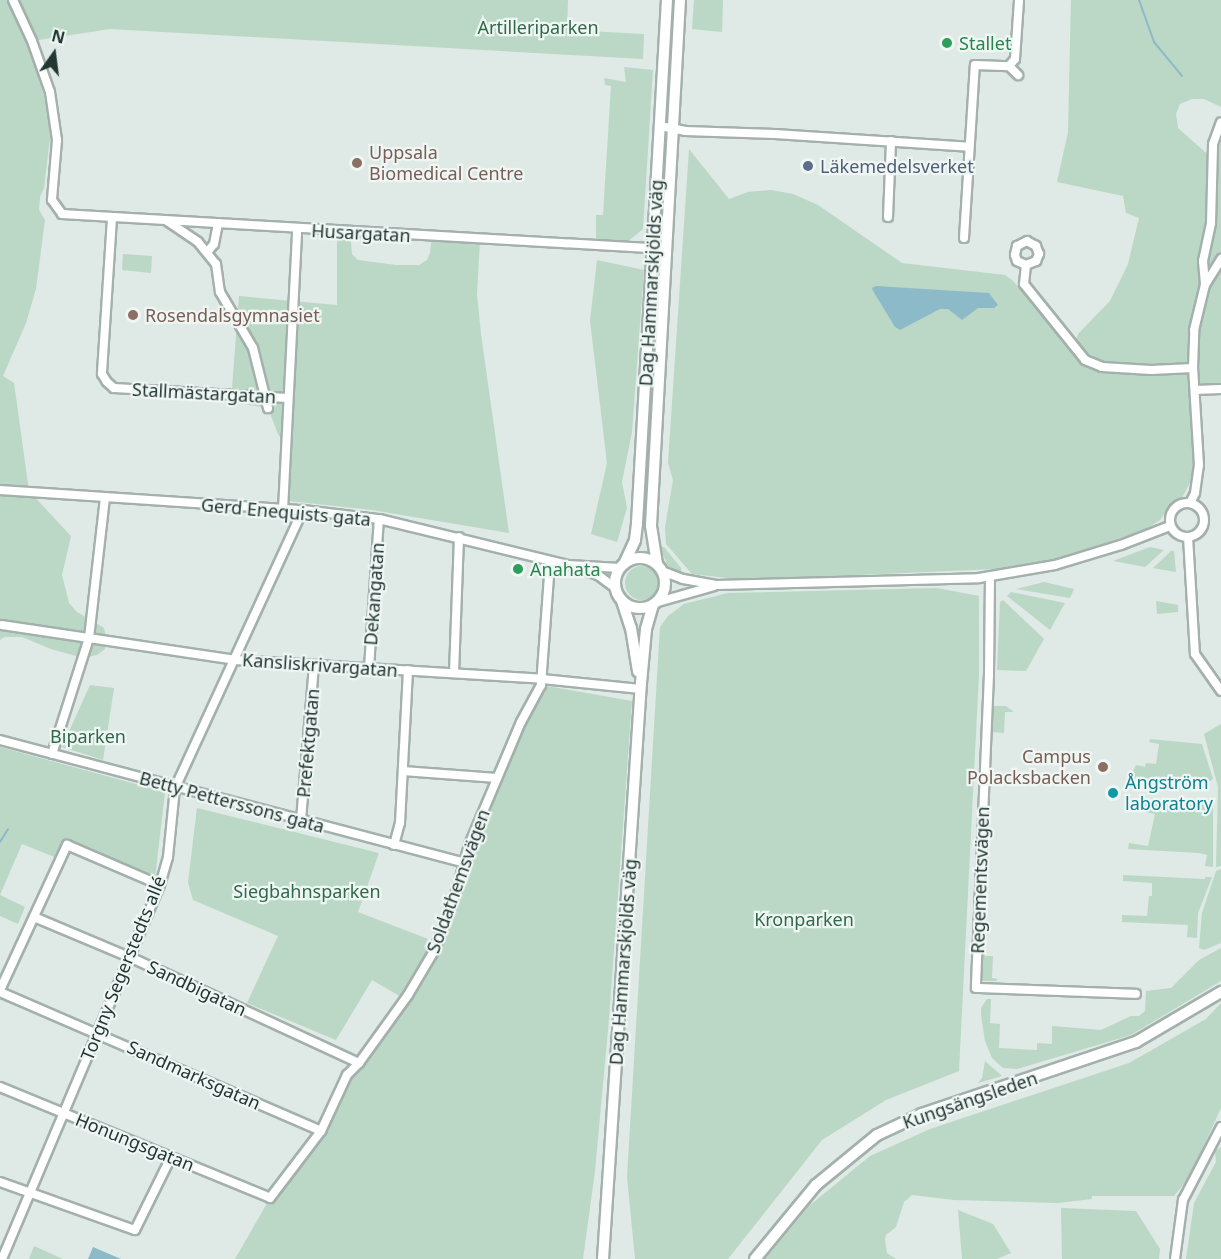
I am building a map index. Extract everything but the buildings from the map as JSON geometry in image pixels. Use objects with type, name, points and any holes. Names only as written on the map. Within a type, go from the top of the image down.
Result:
[{"type":"main road","name":"Dag Hammarskjölds väg","points":[[659,568],[651,525],[666,249],[667,0]]},
{"type":"main road","name":"Dag Hammarskjölds väg","points":[[622,566],[635,540],[637,524],[653,249],[680,0]]},
{"type":"main road","points":[[641,558],[659,568],[665,586],[656,603],[638,609],[622,601],[615,588],[616,575],[622,566],[641,558]]},
{"type":"main road","name":"Dag Hammarskjölds väg","points":[[622,601],[630,628],[640,686]]},
{"type":"main road","name":"Dag Hammarskjölds väg","points":[[602,1259],[640,686],[646,629],[656,603]]},
{"type":"main road","name":"Kungsängsleden","points":[[755,1259],[816,1185],[877,1135],[921,1114],[1136,1042],[1221,992]]},
{"type":"street","name":"Husargatan","points":[[13,0],[32,41],[55,111],[57,140],[52,200],[57,211],[69,216],[666,249]]},
{"type":"street","points":[[1009,66],[1015,58],[1019,0]]},
{"type":"street","points":[[964,238],[975,65],[1009,66],[1018,75]]},
{"type":"street","points":[[1205,285],[1203,261],[1211,223],[1213,144],[1221,122]]},
{"type":"street","points":[[666,128],[969,147]]},
{"type":"street","points":[[888,217],[891,141]]},
{"type":"street","name":"Stallmästargatan","points":[[112,218],[102,374],[107,382],[114,388],[288,398]]},
{"type":"street","points":[[166,220],[208,251],[216,264],[220,292],[253,348],[268,408]]},
{"type":"street","points":[[208,251],[214,244],[218,223]]},
{"type":"street","name":"Stallmästargatan","points":[[283,510],[297,229]]},
{"type":"street","points":[[1190,503],[1202,511],[1204,522],[1199,532],[1188,537],[1177,534],[1170,526],[1169,519],[1174,508],[1190,503],[1195,493],[1199,465],[1193,368],[1194,330],[1205,285],[1221,259]]},
{"type":"street","points":[[1026,265],[1024,284],[1085,360],[1102,367],[1151,370],[1193,368]]},
{"type":"street","points":[[1195,390],[1221,389]]},
{"type":"street","name":"Gerd Enequists gata","points":[[0,490],[303,510],[379,519],[568,565],[598,575],[615,588]]},
{"type":"street","points":[[52,754],[89,638],[105,497]]},
{"type":"street","name":"Torgny Segerstedts allé","points":[[2,1259],[160,885],[168,857],[175,788],[303,510]]},
{"type":"street","name":"Dekangatan","points":[[369,668],[379,519]]},
{"type":"street","points":[[659,568],[683,579],[717,585],[990,577],[1055,565],[1121,545],[1170,526]]},
{"type":"street","points":[[454,673],[459,537]]},
{"type":"street","points":[[1188,537],[1195,654],[1221,691]]},
{"type":"street","name":"Soldathemsvägen","points":[[270,1198],[321,1131],[347,1075],[359,1063],[425,969],[442,929],[469,845],[542,679],[550,629],[550,561]]},
{"type":"street","name":"Gerd Enequists gata","points":[[568,565],[622,566]]},
{"type":"street","name":"Regementsvägen","points":[[990,577],[989,674],[976,988],[1136,994]]},
{"type":"street","points":[[656,603],[717,585]]},
{"type":"street","name":"Kansliskrivargatan","points":[[2,625],[235,660],[640,686]]},
{"type":"street","name":"Prefektgatan","points":[[301,820],[314,665]]},
{"type":"street","points":[[394,845],[400,823],[408,670]]},
{"type":"street","name":"Betty Petterssons gata","points":[[0,740],[464,863]]},
{"type":"street","points":[[403,771],[497,778]]},
{"type":"street","points":[[0,991],[67,846],[160,885]]},
{"type":"street","name":"Sandbigatan","points":[[34,917],[129,957],[359,1063]]},
{"type":"street","name":"Sandmarksgatan","points":[[0,991],[321,1131]]},
{"type":"street","name":"Honungsgatan","points":[[0,1087],[270,1198]]},
{"type":"street","points":[[1175,1259],[1183,1200],[1221,1127]]},
{"type":"street","points":[[0,1182],[135,1230],[171,1157]]},
{"type":"green space","points":[[0,0],[9,0],[34,63],[47,107],[50,138],[44,188],[40,197],[39,210],[45,220],[36,289],[26,323],[3,376],[14,383],[29,491],[71,536],[62,575],[69,603],[77,612],[104,628],[107,640],[105,649],[97,655],[83,658],[51,649],[22,637],[4,637],[0,640]]},
{"type":"green space","name":"Artilleriparken","points":[[13,0],[568,0],[567,30],[644,34],[643,59],[110,29],[32,41]]},
{"type":"green space","points":[[694,0],[723,0],[722,32],[692,29]]},
{"type":"green space","points":[[1071,0],[1221,0],[1221,107],[1204,99],[1192,99],[1180,104],[1176,114],[1178,128],[1205,152],[1213,155],[1221,143],[1221,393],[1195,391],[1199,465],[1182,498],[1171,504],[1160,520],[1146,529],[1080,552],[1020,568],[745,580],[692,574],[666,544],[665,527],[673,480],[668,463],[689,149],[729,199],[748,192],[771,190],[793,194],[818,205],[902,263],[1005,275],[1074,346],[1078,334],[1110,301],[1128,264],[1139,218],[1126,213],[1123,196],[1057,182],[1068,132]]},
{"type":"green space","points":[[624,67],[653,70],[643,229],[627,242],[596,240],[596,215],[603,215],[611,86],[605,85],[604,78],[626,82]]},
{"type":"green space","points":[[337,231],[350,232],[352,254],[358,260],[396,265],[419,265],[427,260],[432,237],[480,240],[477,294],[509,533],[372,510],[289,501],[292,455],[278,434],[268,408],[231,402],[239,296],[337,305]]},
{"type":"green space","points":[[123,254],[152,256],[151,273],[122,270]]},
{"type":"green space","points":[[597,260],[644,270],[632,432],[622,482],[627,508],[617,542],[591,534],[607,463],[590,321]]},
{"type":"green space","points":[[659,547],[664,547],[681,568],[681,573],[668,566]]},
{"type":"green space","points":[[1150,547],[1164,550],[1145,567],[1113,561]]},
{"type":"green space","points":[[1171,551],[1174,551],[1176,572],[1153,568]]},
{"type":"green space","points":[[642,566],[654,571],[659,583],[654,595],[642,600],[630,595],[625,583],[630,571]]},
{"type":"green space","points":[[1044,582],[1074,589],[1070,598],[1016,589]]},
{"type":"green space","name":"Kronparken","points":[[937,588],[979,596],[979,674],[959,1071],[886,1100],[822,1140],[728,1259],[635,1259],[627,1177],[660,627],[668,616],[684,604],[728,593]]},
{"type":"green space","points":[[1011,592],[1065,603],[1050,630],[1007,596]]},
{"type":"green space","points":[[1003,600],[1044,639],[1026,671],[997,670],[1000,602]]},
{"type":"green space","points":[[1156,601],[1178,605],[1178,612],[1157,614]]},
{"type":"green space","name":"Biparken","points":[[90,685],[114,688],[103,760],[62,747]]},
{"type":"green space","points":[[541,685],[632,701],[609,1019],[595,1171],[583,1259],[235,1259],[270,1198],[321,1131],[339,1089],[425,969],[515,739]]},
{"type":"green space","points":[[994,706],[1006,706],[1014,712],[1005,712],[1004,733],[991,732]]},
{"type":"green space","points":[[1221,724],[1221,866],[1216,867],[1218,787],[1204,734]]},
{"type":"green space","points":[[1150,739],[1202,744],[1213,779],[1210,781],[1130,778],[1136,765],[1145,767],[1146,763],[1156,764],[1159,744],[1149,742]]},
{"type":"green space","points":[[0,747],[165,792],[155,878],[70,844],[62,860],[22,844],[0,895]]},
{"type":"green space","points":[[1132,804],[1213,805],[1213,867],[1205,866],[1207,855],[1199,853],[1128,849],[1129,843],[1148,846],[1155,814],[1131,809]]},
{"type":"green space","name":"Siegbahnsparken","points":[[197,808],[379,853],[358,912],[428,939],[424,947],[432,952],[403,998],[372,980],[336,1040],[247,1003],[278,936],[193,900],[188,882]]},
{"type":"green space","points":[[1221,869],[1221,943],[1204,950],[1199,948],[1202,913],[1216,871]]},
{"type":"green space","points":[[1123,875],[1205,879],[1205,877],[1212,877],[1198,913],[1197,938],[1187,937],[1188,925],[1122,922],[1122,915],[1147,916],[1149,896],[1152,896],[1152,883],[1123,881]]},
{"type":"green space","points":[[0,895],[25,907],[18,924],[0,916]]},
{"type":"green space","points":[[983,944],[985,956],[993,956],[992,978],[998,979],[996,981],[983,981]]},
{"type":"green space","points":[[1221,948],[1221,981],[1131,1035],[1017,1069],[1003,1068],[992,1058],[985,1041],[981,1015],[981,1008],[987,999],[991,999],[990,1023],[1000,1024],[999,1048],[1037,1050],[1037,1043],[1052,1044],[1052,1026],[1101,1030],[1131,1016],[1139,1016],[1145,1011],[1146,991],[1171,988],[1199,960]]},
{"type":"green space","points":[[1221,1003],[1221,1108],[1190,1176],[1174,1196],[1092,1196],[1092,1199],[1058,1203],[954,1200],[912,1195],[904,1202],[896,1227],[886,1235],[885,1239],[887,1253],[896,1259],[765,1259],[809,1206],[870,1156],[930,1129],[1129,1063],[1206,1019]]},
{"type":"green space","points":[[985,1061],[1002,1076],[978,1083],[982,1078]]},
{"type":"green space","points":[[1221,1147],[1221,1259],[1186,1259],[1194,1203],[1216,1162],[1215,1151]]},
{"type":"green space","points":[[1061,1208],[1136,1211],[1160,1249],[1159,1259],[1062,1259]]},
{"type":"green space","points":[[958,1210],[993,1224],[1011,1253],[997,1259],[962,1259]]},
{"type":"green space","points":[[34,1246],[63,1259],[29,1259]]},
{"type":"water","points":[[876,286],[989,293],[998,305],[994,308],[978,308],[962,320],[948,309],[940,309],[900,330],[895,327],[873,291],[872,288]]},
{"type":"water","points":[[93,1247],[121,1259],[88,1259]]},
{"type":"waterway","points":[[1139,0],[1154,42],[1182,76]]},
{"type":"waterway","points":[[0,842],[8,829]]},
{"type":"place","name":"Stallet","points":[[947,43]]},
{"type":"place","name":"Uppsala Biomedical Centre","points":[[357,163]]},
{"type":"place","name":"Läkemedelsverket","points":[[808,166]]},
{"type":"place","name":"Rosendalsgymnasiet","points":[[133,315]]},
{"type":"place","name":"Anahata","points":[[518,569]]},
{"type":"place","name":"Campus Polacksbacken","points":[[1103,767]]},
{"type":"place","name":"Ångström laboratory","points":[[1113,793]]}]
